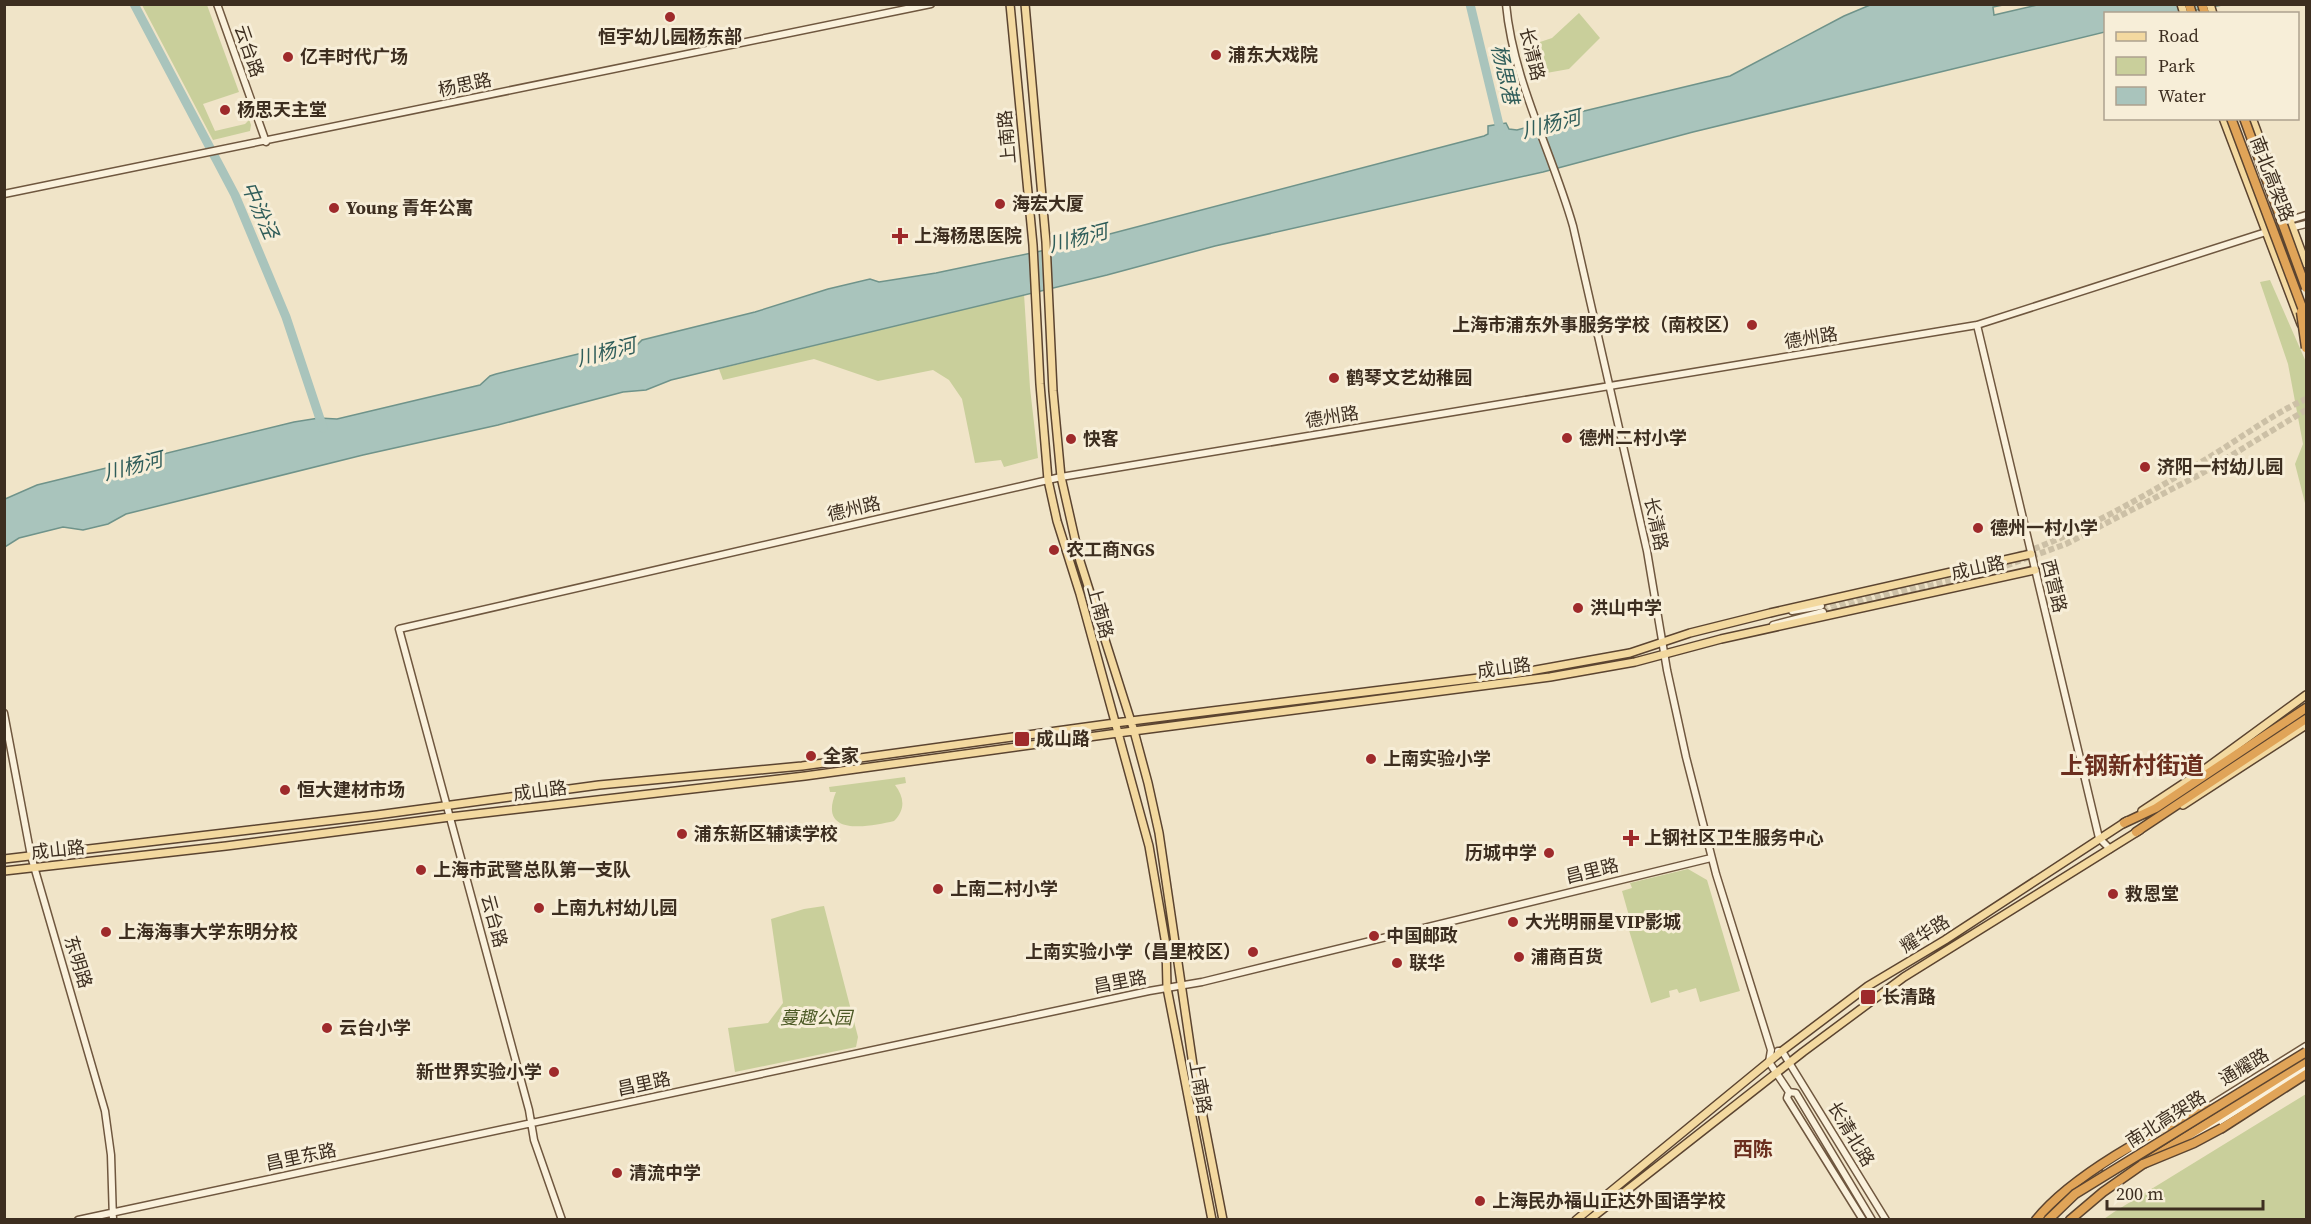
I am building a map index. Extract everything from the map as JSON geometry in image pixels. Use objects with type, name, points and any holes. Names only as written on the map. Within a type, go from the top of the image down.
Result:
[{"type":"highway","name":"南北高架路","points":[[2232,120],[2307,318]]},
{"type":"highway","name":"南北高架路","points":[[2245,120],[2307,288]]},
{"type":"highway","points":[[2300,300],[2307,348]]},
{"type":"highway","points":[[2136,832],[2307,708]]},
{"type":"highway","points":[[2124,823],[2156,808],[2254,748],[2307,719]]},
{"type":"highway","name":"南北高架路","points":[[2048,1220],[2075,1194],[2307,1052]]},
{"type":"highway","name":"南北高架路","points":[[2070,1220],[2089,1203],[2143,1164],[2307,1061]]},
{"type":"highway","points":[[2143,1164],[2213,1133],[2307,1074]]},
{"type":"highway","points":[[2036,1220],[2070,1187],[2155,1133],[2207,1107]]},
{"type":"main road","name":"上南路","points":[[1010,4],[1033,245],[1040,384],[1048,480],[1057,521],[1080,594],[1149,846],[1166,945],[1167,988],[1212,1220]]},
{"type":"main road","name":"上南路","points":[[1025,4],[1046,242],[1053,391],[1061,477],[1080,561],[1134,730],[1159,833],[1180,985],[1207,1145],[1223,1220]]},
{"type":"main road","points":[[2224,120],[2307,340]]},
{"type":"main road","points":[[2253,120],[2307,264]]},
{"type":"main road","name":"成山路","points":[[4,860],[600,785],[802,766],[1115,723],[1519,673],[1610,657],[1690,633],[1770,613],[2031,554]]},
{"type":"main road","name":"成山路","points":[[4,871],[805,776],[1134,730],[1538,679],[1665,655],[1688,647],[1755,631],[2035,570]]},
{"type":"main road","name":"耀华路","points":[[1576,1220],[1782,1051],[1868,986],[1945,940],[2198,774],[2307,695]]},
{"type":"main road","name":"耀华路","points":[[1589,1220],[1904,977],[2136,832],[2196,798],[2307,725]]},
{"type":"street","name":"云台路","points":[[217,4],[266,142]]},
{"type":"street","name":"杨思路","points":[[4,194],[931,4]]},
{"type":"street","name":"长清路","points":[[1506,4],[1518,64],[1558,176],[1573,226],[1647,551],[1686,757],[1711,858],[1771,1050],[1769,1062]]},
{"type":"street","name":"德州路","points":[[399,628],[1061,477],[1977,325],[2291,224],[2307,215]]},
{"type":"street","name":"德州路","points":[[2291,224],[2307,224]]},
{"type":"street","name":"西营路","points":[[1977,325],[2099,838]]},
{"type":"street","points":[[1755,631],[1822,609],[1770,613]]},
{"type":"street","name":"云台路","points":[[399,628],[537,1150],[562,1220]]},
{"type":"street","name":"东明路","points":[[4,713],[31,856],[102,1096],[110,1141],[113,1220]]},
{"type":"street","points":[[2099,838],[2110,849]]},
{"type":"street","name":"昌里路","points":[[531,1124],[1010,1020],[1202,982],[1711,858]]},
{"type":"street","name":"通耀路","points":[[2054,1220],[2112,1167],[2307,1046]]},
{"type":"street","points":[[1771,1050],[1782,1051],[1790,1063]]},
{"type":"street","points":[[1769,1062],[1777,1073]]},
{"type":"street","name":"长清北路","points":[[1790,1063],[1886,1220]]},
{"type":"street","name":"通耀路","points":[[2075,1220],[2120,1183],[2307,1068]]},
{"type":"street","name":"长清北路","points":[[1777,1073],[1789,1092],[1787,1098],[1863,1220]]},
{"type":"street","points":[[1789,1092],[1796,1093],[1872,1220]]},
{"type":"street","name":"昌里东路","points":[[78,1220],[531,1124]]},
{"type":"green space","points":[[142,5],[207,5],[239,92],[203,104],[215,131],[245,124],[248,116],[250,131],[213,140]]},
{"type":"green space","points":[[1579,13],[1600,38],[1569,69],[1532,74],[1525,47],[1552,38]]},
{"type":"green space","points":[[2270,280],[2306,362],[2306,507],[2295,464],[2303,444],[2288,364],[2260,282]]},
{"type":"green space","points":[[1024,294],[1030,388],[1038,458],[1004,467],[1001,460],[975,463],[962,399],[949,380],[933,370],[878,381],[814,359],[723,380],[719,369]]},
{"type":"green space","points":[[905,777],[906,783],[895,785],[900,794],[902,808],[894,821],[848,826],[839,823],[834,816],[832,806],[836,792],[830,792],[829,787]]},
{"type":"green space","points":[[1688,869],[1707,880],[1740,991],[1700,1002],[1696,988],[1679,993],[1677,989],[1669,991],[1670,997],[1651,1003],[1625,917],[1629,916],[1622,891],[1632,888],[1630,883]]},
{"type":"green space","name":"蔓趣公园","points":[[824,906],[858,1037],[856,1047],[735,1072],[728,1028],[768,1023],[783,1003],[771,919],[804,909]]},
{"type":"green space","points":[[2306,1094],[2306,1219],[2104,1219],[2114,1212]]},
{"type":"water","name":"川杨河","points":[[1870,5],[2003,5],[1993,7],[1994,15],[2037,5],[2222,5],[2186,12],[2104,12],[2104,32],[1693,132],[1543,172],[1215,246],[1107,275],[671,380],[646,390],[623,392],[498,425],[363,455],[126,514],[108,524],[83,530],[63,527],[19,538],[5,547],[5,499],[37,485],[294,422],[319,418],[337,419],[480,385],[496,374],[607,347],[636,346],[642,340],[755,312],[828,289],[870,279],[879,282],[936,273],[1060,247],[1484,136],[1488,134],[1488,126],[1506,123],[1509,129],[1517,130],[1580,112],[1730,76],[1844,16]]},
{"type":"waterway","name":"中汾泾","points":[[134,4],[235,195],[286,317],[323,428]]},
{"type":"waterway","name":"杨思港","points":[[1470,4],[1501,133]]},
{"type":"tunnel","points":[[2017,555],[2067,535],[2115,511],[2306,399]]},
{"type":"tunnel","points":[[1823,612],[1994,570],[2066,544],[2199,475],[2306,410]]},
{"type":"tunnel","points":[[1821,606],[1929,580]]},
{"type":"place","name":"恒宇幼儿园杨东部","points":[[670,17]]},
{"type":"place","name":"浦东大戏院","points":[[1216,55]]},
{"type":"place","name":"亿丰时代广场","points":[[288,57]]},
{"type":"place","name":"杨思天主堂","points":[[225,110]]},
{"type":"place","name":"海宏大厦","points":[[1000,204]]},
{"type":"place","name":"Young 青年公寓","points":[[334,208]]},
{"type":"place","name":"上海杨思医院","points":[[900,236]]},
{"type":"place","name":"上海市浦东外事服务学校（南校区）","points":[[1752,325]]},
{"type":"place","name":"鹤琴文艺幼稚园","points":[[1334,378]]},
{"type":"place","name":"德州二村小学","points":[[1567,438]]},
{"type":"place","name":"快客","points":[[1071,439]]},
{"type":"place","name":"济阳一村幼儿园","points":[[2145,467]]},
{"type":"place","name":"德州一村小学","points":[[1978,528]]},
{"type":"place","name":"农工商NGS","points":[[1054,550]]},
{"type":"place","name":"洪山中学","points":[[1578,608]]},
{"type":"place","name":"成山路","points":[[1022,739]]},
{"type":"place","name":"全家","points":[[811,756]]},
{"type":"place","name":"上南实验小学","points":[[1371,759]]},
{"type":"place","name":"恒大建材市场","points":[[285,790]]},
{"type":"place","name":"浦东新区辅读学校","points":[[682,834]]},
{"type":"place","name":"上钢社区卫生服务中心","points":[[1631,838]]},
{"type":"place","name":"历城中学","points":[[1549,853]]},
{"type":"place","name":"上海市武警总队第一支队","points":[[421,870]]},
{"type":"place","name":"上南二村小学","points":[[938,889]]},
{"type":"place","name":"救恩堂","points":[[2113,894]]},
{"type":"place","name":"上南九村幼儿园","points":[[539,908]]},
{"type":"place","name":"大光明丽星VIP影城","points":[[1513,922]]},
{"type":"place","name":"上海海事大学东明分校","points":[[106,932]]},
{"type":"place","name":"中国邮政","points":[[1374,936]]},
{"type":"place","name":"上南实验小学（昌里校区）","points":[[1253,952]]},
{"type":"place","name":"浦商百货","points":[[1519,957]]},
{"type":"place","name":"联华","points":[[1397,963]]},
{"type":"place","name":"长清路","points":[[1868,997]]},
{"type":"place","name":"云台小学","points":[[327,1028]]},
{"type":"place","name":"新世界实验小学","points":[[554,1072]]},
{"type":"place","name":"清流中学","points":[[617,1173]]},
{"type":"place","name":"上海民办福山正达外国语学校","points":[[1480,1201]]},
{"type":"district","name":"上钢新村街道","points":[[2132,766]]},
{"type":"district","name":"西陈","points":[[1753,1149]]}]
